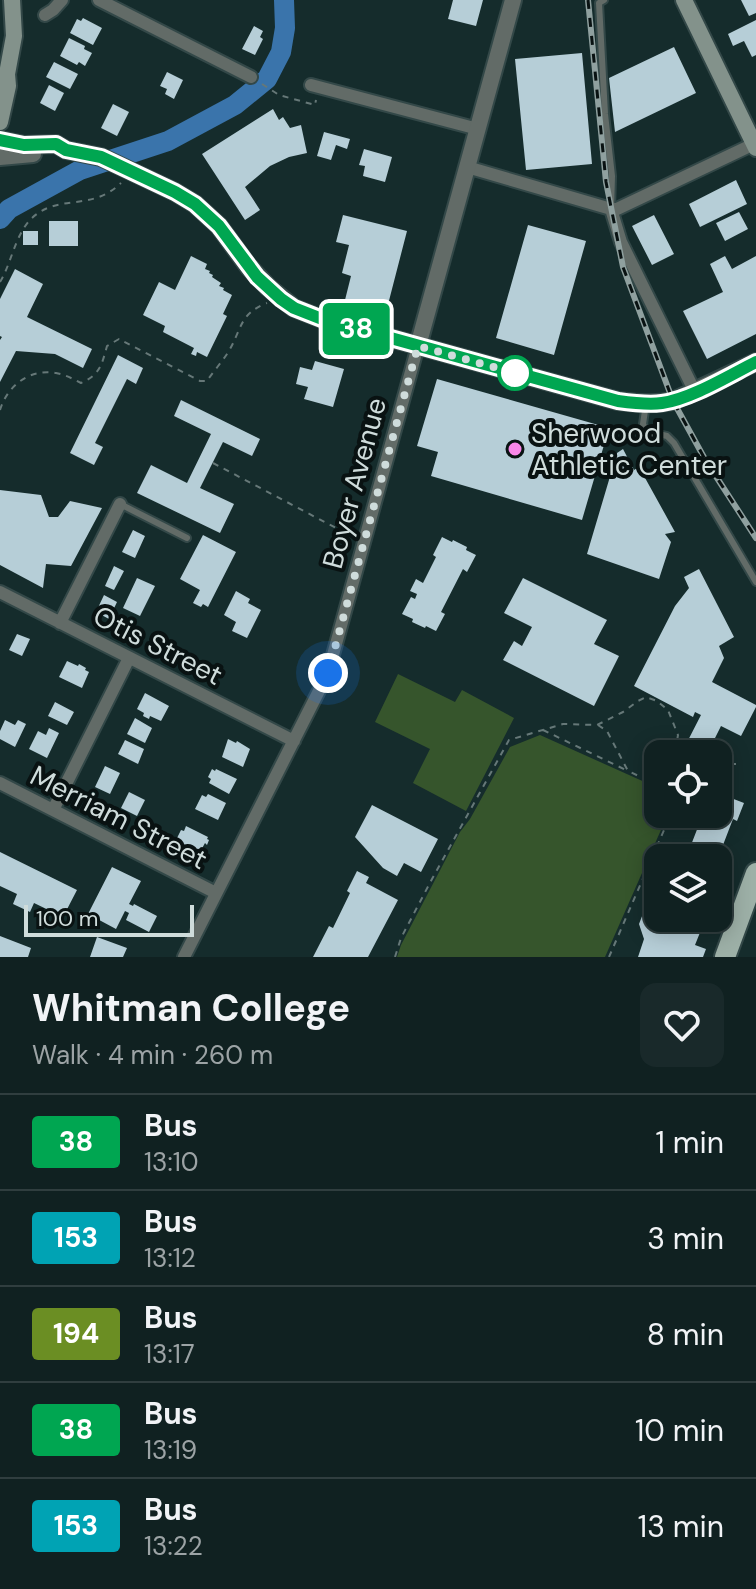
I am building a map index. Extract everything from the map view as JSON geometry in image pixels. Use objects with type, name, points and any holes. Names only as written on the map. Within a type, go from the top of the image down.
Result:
[{"type":"main road","points":[[0,122],[8,86],[3,79],[14,36],[12,0]]},
{"type":"main road","points":[[684,0],[755,145]]},
{"type":"main road","points":[[725,957],[756,873]]},
{"type":"street","points":[[45,15],[62,0]]},
{"type":"street","points":[[99,0],[251,77]]},
{"type":"street","name":"Boyer Avenue","points":[[184,957],[332,664],[513,0]]},
{"type":"street","points":[[315,86],[478,129]]},
{"type":"street","points":[[0,140],[24,145],[56,144],[66,150],[91,154],[184,198],[219,226],[257,277],[281,299],[322,319],[618,401],[646,404],[673,401],[756,362]]},
{"type":"street","points":[[467,167],[611,209],[622,208],[755,145]]},
{"type":"street","points":[[0,157],[56,154],[66,150]]},
{"type":"street","points":[[611,209],[621,242],[695,392]]},
{"type":"street","points":[[60,623],[120,504]]},
{"type":"street","name":"Otis Street","points":[[0,592],[294,741]]},
{"type":"street","points":[[53,810],[129,658]]},
{"type":"street","name":"Merriam Street","points":[[0,783],[216,893]]},
{"type":"lane","points":[[604,0],[599,3],[612,176],[611,209]]},
{"type":"lane","points":[[646,404],[643,424],[646,431],[667,436],[674,443],[756,582]]},
{"type":"lane","points":[[120,504],[187,538]]},
{"type":"path","points":[[251,77],[279,95],[315,105],[315,86]]},
{"type":"path","points":[[0,282],[18,236],[37,214],[60,203],[90,201],[107,194],[121,183],[130,170]]},
{"type":"path","points":[[0,410],[5,396],[14,386],[37,373],[53,372],[81,383],[89,380],[98,372],[107,346],[119,339],[200,381],[207,381],[228,353],[245,317],[258,307],[281,299]]},
{"type":"path","points":[[213,463],[364,543]]},
{"type":"path","points":[[395,957],[401,938],[509,740],[563,724],[597,725],[646,697],[668,710],[677,740]]},
{"type":"path","points":[[597,725],[607,731],[628,771]]},
{"type":"path","points":[[542,730],[644,778]]},
{"type":"path","points":[[609,957],[665,828]]},
{"type":"green space","points":[[398,674],[455,702],[462,690],[514,718],[466,811],[413,783],[430,749],[375,722]]},
{"type":"green space","points":[[540,735],[644,782],[644,828],[662,828],[655,844],[644,844],[644,868],[605,957],[397,957],[460,832],[510,747]]},
{"type":"building","points":[[453,0],[483,0],[476,26],[448,19]]},
{"type":"building","points":[[741,0],[756,0],[756,13],[749,16]]},
{"type":"building","points":[[83,18],[102,28],[93,45],[70,33],[77,19],[81,21]]},
{"type":"building","points":[[756,20],[756,55],[752,57],[744,41],[733,46],[728,34]]},
{"type":"building","points":[[254,26],[263,31],[260,37],[263,39],[255,55],[242,49]]},
{"type":"building","points":[[69,38],[92,53],[85,66],[60,56]]},
{"type":"building","points":[[674,47],[696,93],[615,132],[609,78]]},
{"type":"building","points":[[582,53],[592,164],[526,170],[515,59]]},
{"type":"building","points":[[54,62],[78,74],[70,89],[46,77]]},
{"type":"building","points":[[167,72],[183,80],[174,99],[165,94],[167,89],[160,86]]},
{"type":"building","points":[[49,85],[64,93],[55,111],[40,103]]},
{"type":"building","points":[[113,104],[129,112],[117,136],[101,128]]},
{"type":"building","points":[[273,109],[279,120],[283,117],[290,128],[301,125],[307,153],[270,166],[245,187],[260,210],[245,220],[202,154]]},
{"type":"building","points":[[324,132],[350,139],[347,149],[336,145],[331,160],[317,156]]},
{"type":"building","points":[[364,149],[392,157],[385,182],[363,176],[365,166],[359,165]]},
{"type":"building","points":[[736,180],[747,204],[700,227],[689,204]]},
{"type":"building","points":[[739,212],[748,229],[725,241],[716,223]]},
{"type":"building","points":[[343,215],[407,231],[384,320],[359,313],[361,304],[345,300],[351,276],[342,273],[349,245],[336,242]]},
{"type":"building","points":[[654,215],[674,254],[652,265],[632,226]]},
{"type":"building","points":[[49,221],[78,221],[78,246],[49,246]]},
{"type":"building","points":[[528,225],[586,241],[554,355],[496,338]]},
{"type":"building","points":[[23,231],[38,231],[38,245],[23,245]]},
{"type":"building","points":[[191,256],[207,264],[205,269],[221,283],[219,286],[223,290],[232,295],[223,314],[227,316],[207,357],[197,352],[196,356],[191,354],[194,348],[163,332],[165,326],[143,315],[159,282],[175,290]]},
{"type":"building","points":[[725,256],[732,269],[756,256],[756,334],[707,359],[683,311],[723,292],[710,264]]},
{"type":"building","points":[[15,269],[43,284],[27,317],[92,349],[83,368],[55,354],[16,351],[0,382],[0,299]]},
{"type":"building","points":[[118,355],[143,368],[136,384],[127,379],[95,443],[103,447],[94,465],[70,453]]},
{"type":"building","points":[[315,361],[344,369],[333,407],[304,399],[308,387],[296,384],[300,367],[312,370]]},
{"type":"building","name":"Sherwood Athletic Center","points":[[437,379],[609,428],[582,520],[431,476],[438,452],[417,446]]},
{"type":"building","points":[[181,400],[260,439],[252,456],[223,442],[200,488],[234,504],[220,533],[137,493],[151,465],[187,483],[211,434],[174,416]]},
{"type":"building","points":[[623,449],[634,470],[639,467],[675,532],[665,534],[671,542],[659,579],[587,554],[617,453]]},
{"type":"building","points":[[0,490],[41,495],[49,517],[58,517],[70,501],[102,508],[71,566],[46,564],[43,588],[0,565]]},
{"type":"building","points":[[133,530],[145,536],[135,558],[122,552]]},
{"type":"building","points":[[203,535],[236,552],[208,607],[193,603],[200,590],[180,579]]},
{"type":"building","points":[[442,537],[467,547],[466,550],[476,555],[467,572],[463,569],[441,612],[445,614],[436,631],[412,622],[413,619],[402,614],[411,597],[415,599],[417,594],[410,591],[416,579],[423,583]]},
{"type":"building","points":[[114,566],[124,571],[114,590],[105,586]]},
{"type":"building","points":[[699,569],[734,637],[719,646],[724,658],[712,682],[756,705],[741,736],[721,726],[715,738],[718,740],[688,740],[701,715],[695,712],[693,717],[634,686],[675,606],[689,588],[684,577]]},
{"type":"building","points":[[137,578],[155,586],[140,616],[123,608]]},
{"type":"building","points":[[523,578],[607,620],[594,644],[619,656],[594,706],[503,660],[514,641],[522,646],[532,627],[504,613]]},
{"type":"building","points":[[236,591],[261,610],[247,638],[232,631],[236,622],[224,615]]},
{"type":"building","points":[[104,595],[117,602],[109,619],[96,612]]},
{"type":"building","points":[[17,634],[30,639],[22,656],[9,650]]},
{"type":"building","points":[[67,661],[79,664],[89,672],[82,688],[59,677]]},
{"type":"building","points":[[145,693],[169,706],[161,721],[143,716],[144,713],[137,709]]},
{"type":"building","points":[[55,702],[74,712],[67,725],[48,716]]},
{"type":"building","points":[[135,718],[152,728],[145,743],[127,734]]},
{"type":"building","points":[[5,720],[15,725],[18,720],[26,724],[15,747],[0,739]]},
{"type":"building","points":[[49,728],[59,733],[47,758],[29,749],[38,731],[46,735]]},
{"type":"building","points":[[228,739],[250,749],[243,767],[222,757]]},
{"type":"building","points":[[125,740],[144,749],[138,764],[118,754]]},
{"type":"building","points":[[105,766],[120,773],[110,794],[95,787]]},
{"type":"building","points":[[212,769],[237,779],[229,794],[209,783]]},
{"type":"building","points":[[129,792],[145,800],[137,816],[121,808]]},
{"type":"building","points":[[208,794],[226,803],[218,820],[195,809],[202,795],[206,797]]},
{"type":"building","points":[[732,798],[744,803],[737,821],[733,819],[732,822]]},
{"type":"building","points":[[372,805],[438,839],[421,872],[404,863],[397,876],[383,868],[355,837]]},
{"type":"building","points":[[186,826],[208,837],[207,845],[205,843],[199,854],[175,842]]},
{"type":"building","points":[[698,828],[730,828],[723,844],[691,844]]},
{"type":"building","points":[[0,852],[77,890],[63,917],[34,903],[30,912],[13,904],[17,894],[0,886]]},
{"type":"building","points":[[112,867],[141,881],[129,904],[157,916],[149,932],[126,920],[129,913],[125,911],[116,929],[88,914]]},
{"type":"building","points":[[357,871],[369,877],[366,883],[398,900],[368,957],[313,957],[329,926],[333,928]]},
{"type":"building","points":[[644,911],[644,932],[700,932],[695,945],[706,949],[703,957],[638,957],[644,939],[639,924]]},
{"type":"building","points":[[0,936],[31,948],[28,957],[0,957]]},
{"type":"building","points":[[97,937],[127,948],[123,957],[90,957]]},
{"type":"waterway","points":[[0,219],[9,209],[80,170],[168,141],[235,105],[267,79],[281,52],[285,28],[284,0]]},
{"type":"railway","points":[[588,0],[606,182],[623,267],[673,401],[706,461],[756,538]]},
{"type":"bus line","name":"38","points":[[0,140],[24,145],[56,144],[66,150],[91,154],[175,192],[195,204],[219,226],[257,277],[281,299],[322,319],[633,403],[673,401],[756,362]]},
{"type":"place","name":"Sherwood Athletic Center","points":[[515,449]]},
{"type":"route","points":[[328,673],[418,346],[515,373]]}]
